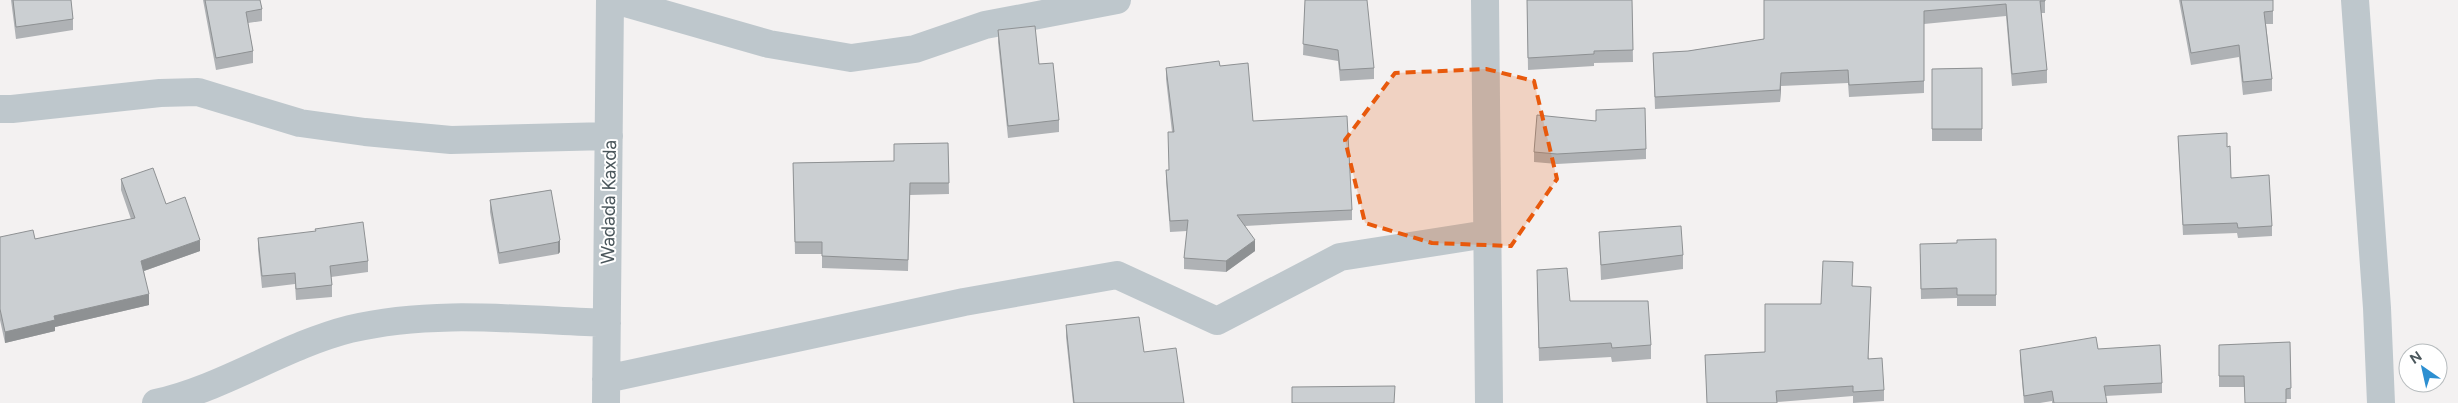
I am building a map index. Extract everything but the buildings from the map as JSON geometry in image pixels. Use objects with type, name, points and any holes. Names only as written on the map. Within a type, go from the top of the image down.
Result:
[{"type":"street","name":"Wadada Kaxda","points":[[606,391],[610,0]]},
{"type":"street","points":[[615,0],[769,44],[851,58],[915,49],[985,25],[1117,0]]},
{"type":"street","points":[[1485,0],[1490,403]]},
{"type":"street","points":[[2356,0],[2377,308],[2381,403]]},
{"type":"street","points":[[0,109],[198,92],[300,123],[365,132],[450,140],[609,136]]},
{"type":"street","points":[[606,391],[964,302],[1117,276],[1217,321],[1340,257],[1487,234]]},
{"type":"street","points":[[156,403],[218,382],[283,353],[350,329],[414,319],[483,318],[607,323]]},
{"type":"highlighted area","points":[[1486,69],[1534,81],[1557,179],[1511,246],[1432,243],[1365,223],[1345,140],[1395,73]]}]
